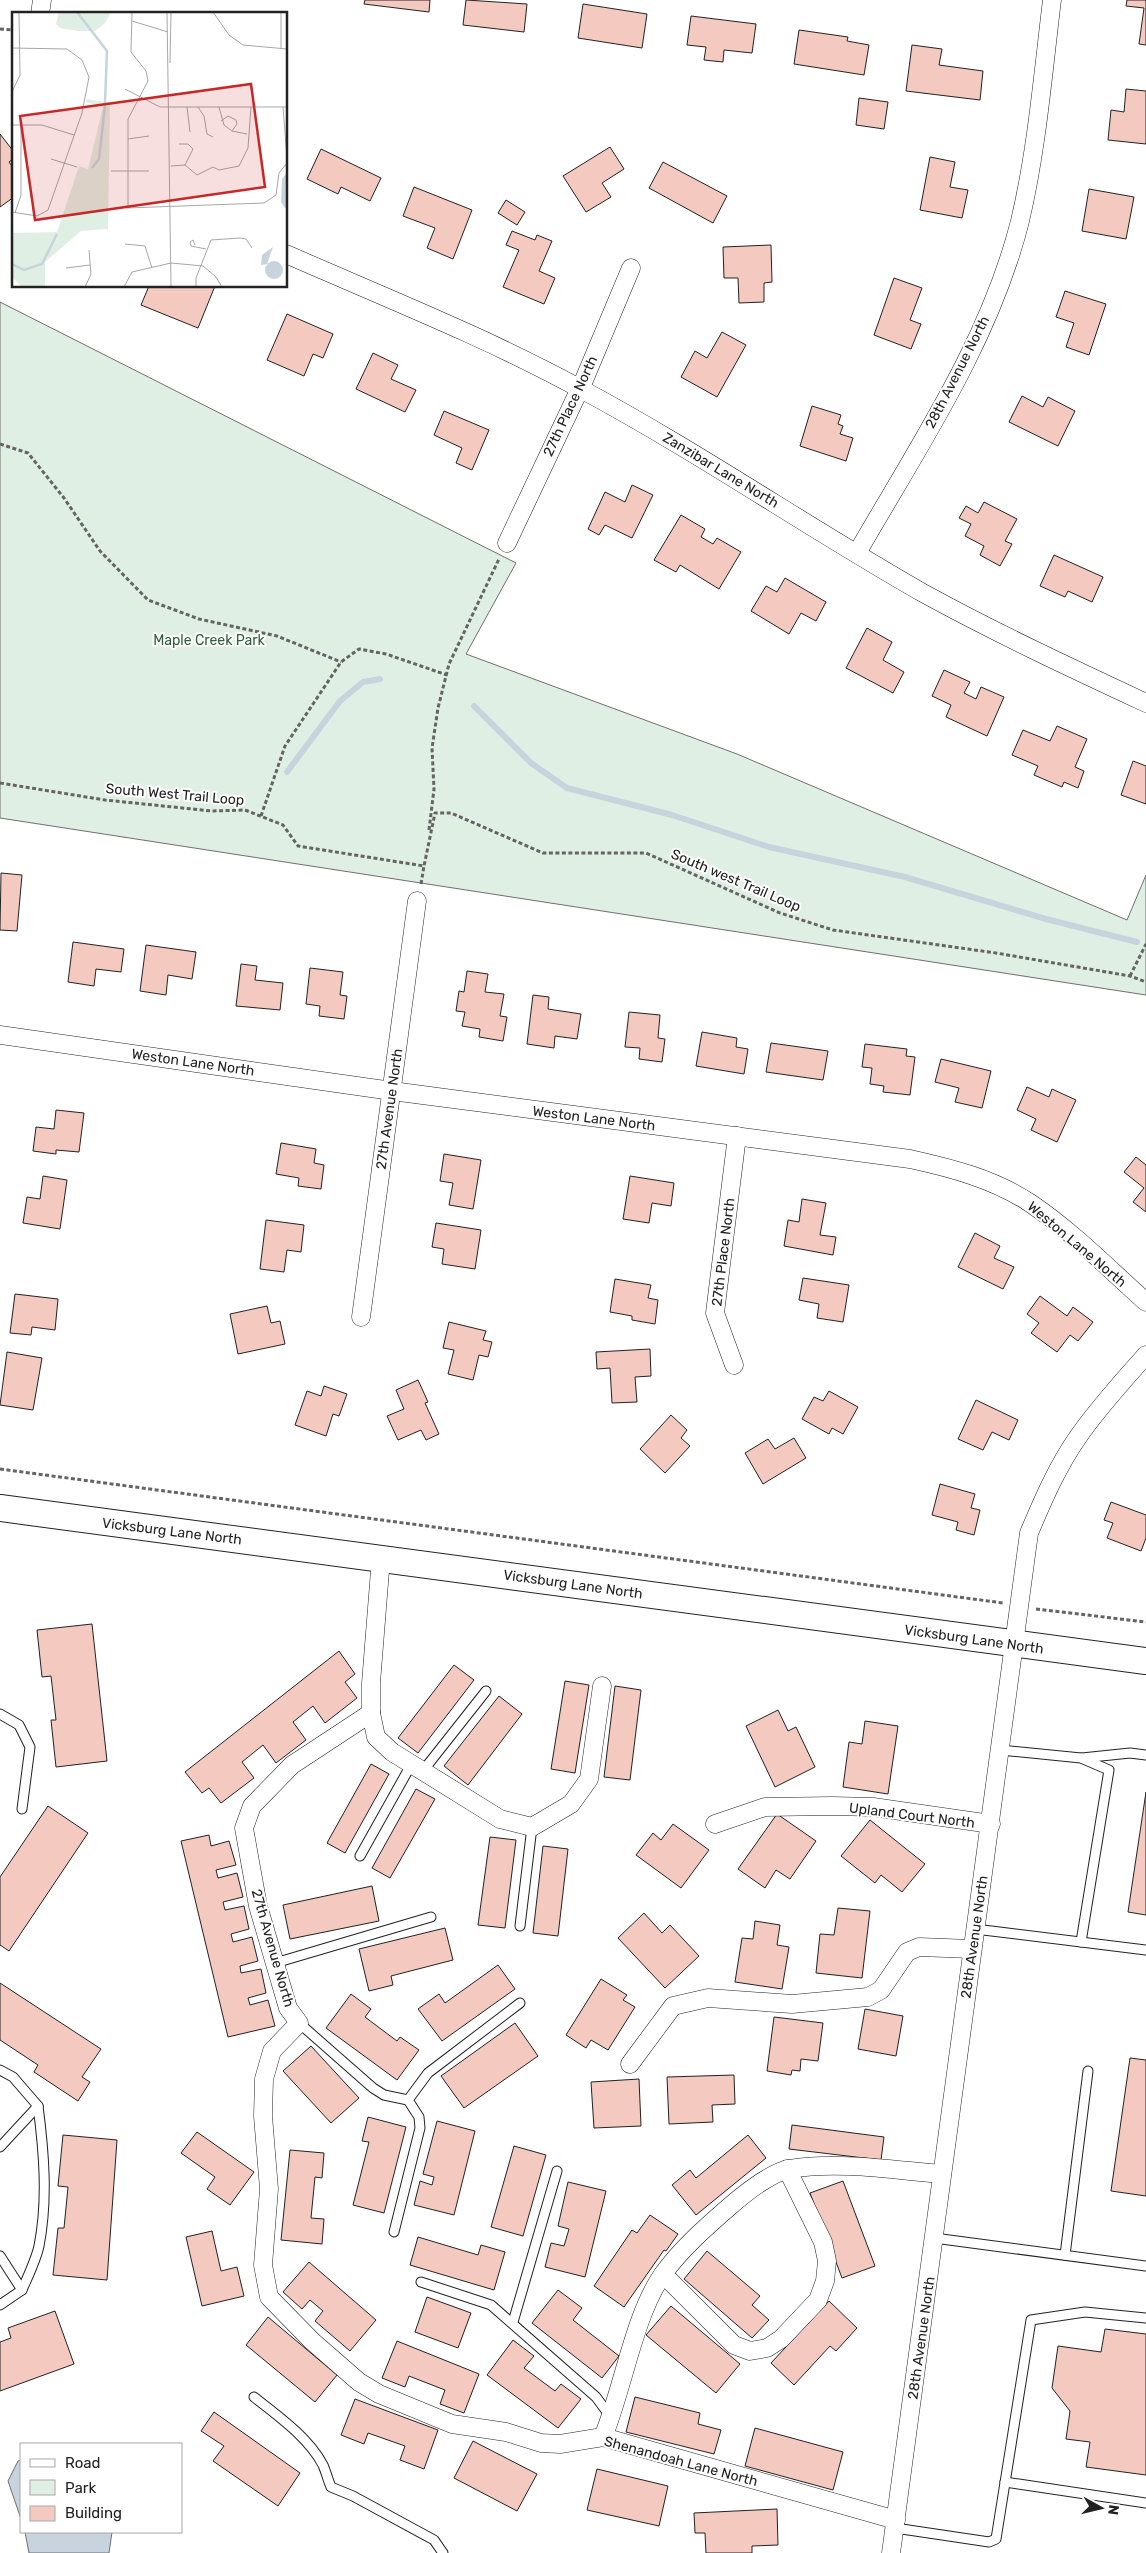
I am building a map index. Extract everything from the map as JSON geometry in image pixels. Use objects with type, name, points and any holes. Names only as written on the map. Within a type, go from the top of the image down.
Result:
[{"type":"main road","name":"Vicksburg Lane North","points":[[0,1508],[1146,1661]]},
{"type":"street","name":"28th Avenue North","points":[[857,553],[967,359],[999,286],[1019,221],[1031,160],[1052,0]]},
{"type":"street","name":"Zanzibar Lane North","points":[[288,255],[474,336],[580,388],[670,439],[857,553],[993,631],[1146,703]]},
{"type":"street","name":"27th Place North","points":[[507,543],[580,388],[631,268]]},
{"type":"street","name":"27th Avenue North","points":[[361,1317],[417,901]]},
{"type":"street","name":"Weston Lane North","points":[[0,1034],[392,1091],[910,1158],[952,1168],[992,1183],[1030,1203],[1146,1302]]},
{"type":"street","name":"27th Place North","points":[[734,1365],[715,1313],[737,1136]]},
{"type":"street","name":"28th Avenue North","points":[[892,2553],[941,2174],[1029,1533],[1050,1484],[1077,1438],[1108,1397],[1146,1355]]},
{"type":"street","points":[[381,1558],[371,1683],[371,1713],[376,1737],[392,1752],[417,1769],[500,1819],[532,1827],[572,1804],[589,1779],[602,1686]]},
{"type":"street","name":"27th Avenue North","points":[[371,1713],[292,1765],[252,1806],[244,1828],[258,1906],[288,2008],[299,2022],[272,2051],[264,2079],[263,2116],[269,2189],[263,2265],[269,2297],[359,2382],[379,2394]]},
{"type":"street","name":"Upland Court North","points":[[715,1824],[765,1807],[832,1806],[873,1808],[990,1824]]},
{"type":"street","points":[[630,2064],[664,2016],[673,2006],[681,2003],[708,1998],[792,2004],[868,1997],[881,1990],[907,1952],[920,1947],[972,1949]]},
{"type":"street","points":[[603,2438],[638,2331],[663,2274],[702,2230],[735,2202],[759,2184],[787,2169],[822,2166],[941,2174]]},
{"type":"street","points":[[663,2274],[734,2345],[750,2351],[767,2348],[781,2339],[818,2300],[826,2281],[827,2261],[823,2242],[787,2169]]},
{"type":"street","name":"Shenandoah Lane North","points":[[379,2394],[452,2424],[506,2432],[540,2443],[560,2444],[603,2438],[896,2524]]},
{"type":"lane","points":[[360,1856],[417,1769],[486,1691]]},
{"type":"lane","points":[[0,1714],[19,1724],[30,1747],[22,1809]]},
{"type":"lane","points":[[1000,1750],[1081,1758],[1130,1753],[1146,1756]]},
{"type":"lane","points":[[1080,1942],[1108,1770],[1081,1758]]},
{"type":"lane","points":[[520,1926],[532,1827]]},
{"type":"lane","points":[[275,1963],[431,1917]]},
{"type":"lane","points":[[975,1929],[1146,1950]]},
{"type":"lane","points":[[408,2100],[428,2073],[520,2004]]},
{"type":"lane","points":[[299,2022],[384,2096],[408,2100],[419,2117],[420,2128],[394,2232]]},
{"type":"lane","points":[[0,2070],[13,2077],[38,2106],[45,2156],[39,2247],[22,2290],[0,2305]]},
{"type":"lane","points":[[1065,2255],[1088,2070]]},
{"type":"lane","points":[[0,2147],[38,2106]]},
{"type":"lane","points":[[513,2322],[557,2171]]},
{"type":"lane","points":[[934,2238],[1146,2266]]},
{"type":"lane","points":[[0,2256],[22,2290]]},
{"type":"lane","points":[[421,2282],[491,2305],[513,2322],[596,2397],[611,2418]]},
{"type":"lane","points":[[896,2524],[989,2542],[996,2539],[1031,2320],[1085,2312],[1146,2318]]},
{"type":"lane","points":[[254,2397],[282,2419],[307,2444],[323,2465],[330,2487],[353,2496],[434,2540],[443,2553]]},
{"type":"lane","points":[[1005,2482],[1146,2503]]},
{"type":"path","points":[[0,444],[28,453],[64,498],[100,551],[148,600],[199,619],[277,636],[341,662]]},
{"type":"path","points":[[417,901],[433,807],[432,748],[447,675],[461,636],[507,543]]},
{"type":"path","points":[[261,816],[285,746],[341,662],[359,649],[386,654],[447,675]]},
{"type":"path","name":"South West Trail Loop","points":[[0,783],[105,800],[212,810],[245,810],[283,825],[298,846],[424,866]]},
{"type":"path","name":"South west Trail Loop","points":[[424,866],[435,813],[451,813],[543,853],[646,853],[780,913],[833,930],[996,953],[1130,976],[1146,982]]},
{"type":"path","points":[[1130,976],[1146,944]]},
{"type":"path","points":[[0,1469],[1146,1622]]},
{"type":"green space","name":"Maple Creek Park","points":[[0,302],[516,563],[466,654],[737,754],[1127,920],[1146,875],[1146,995],[0,818]]},
{"type":"shaded area","points":[[20,2460],[20,2516],[8,2481]]},
{"type":"shaded area","points":[[25,2533],[112,2533],[109,2553],[29,2553]]},
{"type":"building","points":[[365,0],[430,0],[429,12],[364,4]]},
{"type":"building","points":[[466,0],[527,4],[524,32],[463,25]]},
{"type":"building","points":[[1127,0],[1146,0],[1146,45],[1139,44],[1144,8],[1126,6]]},
{"type":"building","points":[[583,4],[647,14],[642,48],[578,38]]},
{"type":"building","points":[[691,16],[756,24],[752,53],[724,50],[723,62],[704,60],[706,47],[687,45]]},
{"type":"building","points":[[799,30],[848,37],[847,41],[869,45],[864,75],[794,64]]},
{"type":"building","points":[[912,45],[942,49],[939,65],[983,71],[980,100],[906,91]]},
{"type":"building","points":[[1126,89],[1146,91],[1146,144],[1108,140],[1111,110],[1124,112]]},
{"type":"building","points":[[859,98],[888,102],[884,129],[856,125]]},
{"type":"building","points":[[0,134],[12,149],[12,160],[9,162],[12,166],[12,198],[0,207]]},
{"type":"building","points":[[610,147],[624,169],[602,183],[611,197],[586,212],[563,176]]},
{"type":"building","points":[[321,149],[381,178],[370,201],[341,187],[338,194],[307,179]]},
{"type":"building","points":[[930,157],[955,162],[950,187],[968,190],[962,218],[920,210]]},
{"type":"building","points":[[663,162],[727,196],[713,223],[649,188]]},
{"type":"building","points":[[414,187],[472,210],[453,259],[427,248],[435,228],[403,216]]},
{"type":"building","points":[[1089,189],[1134,197],[1126,239],[1082,231]]},
{"type":"building","points":[[506,200],[525,212],[517,225],[498,213]]},
{"type":"building","points":[[512,231],[535,240],[537,235],[552,241],[539,271],[555,278],[544,304],[503,287],[519,250],[506,245]]},
{"type":"building","points":[[771,245],[772,282],[764,283],[764,302],[739,303],[738,278],[724,278],[723,247]]},
{"type":"building","points":[[894,278],[922,288],[910,320],[921,324],[911,349],[874,335]]},
{"type":"building","points":[[148,288],[214,288],[198,328],[141,305]]},
{"type":"building","points":[[1065,291],[1106,304],[1089,355],[1066,347],[1074,323],[1056,317]]},
{"type":"building","points":[[287,314],[333,334],[323,358],[313,354],[304,376],[267,360]]},
{"type":"building","points":[[722,332],[746,345],[717,397],[681,377],[695,351],[707,358]]},
{"type":"building","points":[[373,353],[398,365],[391,379],[416,390],[405,412],[356,389]]},
{"type":"building","points":[[1022,396],[1043,407],[1048,397],[1075,411],[1058,446],[1009,422]]},
{"type":"building","points":[[812,406],[841,415],[838,424],[843,426],[840,434],[853,438],[846,461],[800,446]]},
{"type":"building","points":[[444,411],[489,430],[472,470],[456,463],[462,448],[434,435]]},
{"type":"building","points":[[632,485],[653,495],[632,538],[605,525],[599,535],[588,529],[605,492],[625,502]]},
{"type":"building","points":[[984,502],[1017,519],[1005,541],[1012,544],[1000,566],[980,555],[984,546],[965,536],[971,524],[959,518],[966,506],[978,513]]},
{"type":"building","points":[[681,515],[705,529],[701,537],[713,544],[717,538],[741,552],[719,589],[680,565],[676,572],[654,560]]},
{"type":"building","points":[[1054,555],[1103,577],[1092,602],[1068,591],[1065,597],[1040,586]]},
{"type":"building","points":[[785,578],[826,602],[816,621],[801,613],[789,634],[751,611],[766,586],[777,592]]},
{"type":"building","points":[[867,628],[892,642],[883,660],[904,672],[893,693],[846,668]]},
{"type":"building","points":[[944,670],[970,682],[964,693],[976,699],[981,687],[1004,697],[987,736],[946,717],[951,705],[932,696]]},
{"type":"building","points":[[1057,726],[1087,739],[1075,767],[1084,771],[1078,788],[1064,782],[1062,787],[1034,775],[1038,766],[1012,755],[1023,730],[1050,741]]},
{"type":"building","points":[[1133,761],[1146,766],[1146,804],[1121,795]]},
{"type":"building","points":[[1,873],[22,875],[17,931],[0,930]]},
{"type":"building","points":[[73,942],[124,949],[121,972],[96,969],[94,986],[68,982]]},
{"type":"building","points":[[146,945],[196,952],[192,979],[168,975],[166,995],[140,991]]},
{"type":"building","points":[[241,964],[257,966],[255,980],[283,983],[280,1010],[236,1006]]},
{"type":"building","points":[[310,968],[343,972],[340,995],[347,996],[344,1019],[319,1016],[320,1006],[306,1004]]},
{"type":"building","points":[[467,971],[488,974],[485,992],[504,994],[500,1016],[507,1017],[503,1041],[479,1037],[480,1029],[462,1026],[465,1012],[456,1011],[459,991],[464,992]]},
{"type":"building","points":[[533,995],[549,997],[548,1009],[581,1014],[577,1039],[555,1036],[554,1048],[527,1044]]},
{"type":"building","points":[[629,1012],[660,1015],[658,1038],[665,1039],[662,1062],[639,1059],[640,1048],[625,1047]]},
{"type":"building","points":[[702,1032],[737,1038],[736,1047],[748,1049],[744,1074],[696,1066]]},
{"type":"building","points":[[771,1043],[828,1051],[823,1080],[766,1072]]},
{"type":"building","points":[[865,1044],[907,1049],[906,1056],[915,1057],[910,1095],[883,1092],[884,1086],[870,1084],[872,1068],[862,1067]]},
{"type":"building","points":[[941,1059],[991,1071],[982,1108],[955,1102],[959,1088],[935,1082]]},
{"type":"building","points":[[1027,1087],[1049,1097],[1052,1089],[1076,1100],[1057,1142],[1031,1130],[1036,1119],[1017,1110]]},
{"type":"building","points":[[56,1110],[84,1113],[79,1152],[56,1150],[56,1154],[33,1151],[36,1127],[54,1129]]},
{"type":"building","points":[[281,1143],[316,1149],[314,1163],[324,1165],[321,1189],[298,1186],[299,1178],[276,1174]]},
{"type":"building","points":[[444,1154],[481,1160],[473,1209],[449,1205],[453,1183],[440,1181]]},
{"type":"building","points":[[1136,1157],[1146,1165],[1146,1212],[1133,1202],[1144,1188],[1124,1172]]},
{"type":"building","points":[[43,1176],[67,1180],[60,1229],[23,1223],[27,1197],[40,1199]]},
{"type":"building","points":[[630,1176],[674,1183],[671,1206],[652,1203],[649,1223],[623,1219]]},
{"type":"building","points":[[802,1199],[826,1203],[820,1235],[836,1237],[833,1255],[784,1246],[788,1220],[799,1222]]},
{"type":"building","points":[[266,1220],[304,1225],[301,1252],[287,1250],[284,1272],[260,1269]]},
{"type":"building","points":[[436,1223],[481,1230],[475,1269],[442,1264],[444,1249],[432,1247]]},
{"type":"building","points":[[975,1233],[1000,1246],[994,1258],[1014,1267],[1003,1289],[958,1267]]},
{"type":"building","points":[[803,1278],[849,1285],[843,1322],[817,1318],[819,1304],[799,1300]]},
{"type":"building","points":[[615,1279],[651,1285],[648,1298],[658,1300],[655,1324],[632,1320],[632,1316],[610,1312]]},
{"type":"building","points":[[15,1294],[58,1299],[55,1330],[32,1327],[31,1335],[10,1333]]},
{"type":"building","points":[[1040,1296],[1067,1316],[1073,1307],[1093,1322],[1078,1341],[1070,1335],[1057,1352],[1031,1333],[1039,1323],[1027,1314]]},
{"type":"building","points":[[267,1306],[271,1323],[280,1321],[285,1344],[238,1354],[230,1314]]},
{"type":"building","points":[[449,1322],[486,1331],[483,1340],[492,1342],[488,1357],[479,1355],[473,1380],[448,1374],[454,1350],[443,1348]]},
{"type":"building","points":[[650,1349],[651,1376],[635,1377],[637,1402],[612,1403],[610,1368],[597,1369],[596,1352]]},
{"type":"building","points":[[7,1352],[42,1358],[33,1410],[0,1405]]},
{"type":"building","points":[[418,1380],[428,1402],[425,1403],[439,1434],[426,1440],[421,1430],[398,1440],[387,1416],[404,1409],[396,1390]]},
{"type":"building","points":[[324,1386],[347,1394],[339,1416],[333,1414],[326,1436],[295,1425],[307,1391],[321,1396]]},
{"type":"building","points":[[829,1391],[858,1407],[843,1434],[832,1428],[829,1434],[802,1419],[814,1397],[823,1401]]},
{"type":"building","points":[[976,1400],[1018,1420],[1009,1440],[992,1432],[983,1450],[958,1439]]},
{"type":"building","points":[[671,1415],[687,1430],[681,1438],[690,1446],[665,1473],[640,1449]]},
{"type":"building","points":[[794,1438],[806,1458],[763,1484],[745,1453],[768,1439],[775,1449]]},
{"type":"building","points":[[940,1484],[975,1494],[971,1508],[980,1510],[974,1535],[956,1530],[958,1522],[932,1515]]},
{"type":"building","points":[[1111,1502],[1146,1515],[1146,1538],[1141,1551],[1107,1538],[1113,1523],[1104,1520]]},
{"type":"building","points":[[92,1624],[107,1761],[56,1767],[51,1720],[56,1720],[51,1676],[42,1677],[37,1630]]},
{"type":"building","points":[[339,1651],[355,1674],[345,1682],[357,1698],[325,1723],[313,1706],[293,1722],[306,1740],[276,1763],[263,1745],[242,1762],[254,1778],[221,1803],[209,1788],[202,1793],[185,1772]]},
{"type":"building","points":[[454,1665],[474,1680],[418,1753],[398,1738]]},
{"type":"building","points":[[565,1681],[589,1685],[575,1773],[551,1769]]},
{"type":"building","points":[[615,1686],[641,1690],[630,1780],[604,1777]]},
{"type":"building","points":[[499,1696],[522,1714],[468,1785],[444,1766]]},
{"type":"building","points":[[778,1710],[788,1731],[796,1727],[815,1767],[775,1787],[746,1726]]},
{"type":"building","points":[[865,1721],[898,1726],[888,1794],[843,1787],[849,1742],[862,1744]]},
{"type":"building","points":[[371,1764],[389,1774],[345,1853],[327,1843]]},
{"type":"building","points":[[416,1789],[435,1799],[390,1878],[372,1868]]},
{"type":"building","points":[[1146,1792],[1146,1915],[1128,1912]]},
{"type":"building","points":[[48,1806],[88,1833],[9,1951],[0,1945],[0,1877]]},
{"type":"building","points":[[777,1814],[816,1841],[790,1879],[776,1870],[765,1888],[738,1869]]},
{"type":"building","points":[[870,1820],[925,1864],[902,1892],[881,1875],[875,1883],[841,1856]]},
{"type":"building","points":[[673,1824],[709,1850],[681,1888],[636,1855],[653,1833],[661,1840]]},
{"type":"building","points":[[209,1835],[211,1846],[229,1841],[236,1865],[216,1870],[218,1878],[237,1873],[243,1897],[223,1902],[225,1910],[244,1906],[249,1929],[231,1934],[233,1942],[252,1937],[258,1961],[240,1966],[241,1973],[261,1969],[266,1993],[248,1998],[250,2005],[268,2000],[275,2026],[228,2037],[181,1841]]},
{"type":"building","points":[[490,1837],[516,1840],[505,1928],[478,1925]]},
{"type":"building","points":[[543,1846],[568,1849],[558,1936],[533,1933]]},
{"type":"building","points":[[372,1886],[379,1921],[290,1939],[283,1905]]},
{"type":"building","points":[[838,1908],[870,1911],[862,1978],[816,1973],[820,1934],[834,1935]]},
{"type":"building","points":[[644,1913],[662,1933],[670,1925],[699,1956],[665,1988],[618,1938]]},
{"type":"building","points":[[755,1921],[780,1925],[777,1945],[789,1947],[782,1989],[735,1982],[742,1938],[753,1939]]},
{"type":"building","points":[[445,1928],[453,1960],[391,1976],[393,1985],[369,1991],[359,1949]]},
{"type":"building","points":[[498,1965],[515,1989],[442,2041],[418,2009],[439,1994],[445,2003]]},
{"type":"building","points":[[601,1979],[627,1995],[623,2000],[635,2007],[608,2050],[591,2040],[586,2048],[566,2035]]},
{"type":"building","points":[[0,1983],[101,2049],[82,2077],[90,2082],[78,2101],[34,2072],[38,2065],[0,2040]]},
{"type":"building","points":[[351,1994],[371,2009],[365,2017],[397,2041],[400,2037],[419,2050],[397,2080],[326,2028]]},
{"type":"building","points":[[865,2009],[903,2016],[896,2056],[858,2049]]},
{"type":"building","points":[[774,2017],[823,2023],[818,2061],[801,2059],[800,2071],[792,2070],[791,2075],[767,2071]]},
{"type":"building","points":[[515,2023],[538,2056],[464,2108],[441,2076]]},
{"type":"building","points":[[311,2046],[359,2098],[331,2123],[283,2071]]},
{"type":"building","points":[[1130,2058],[1146,2060],[1146,2196],[1111,2191]]},
{"type":"building","points":[[734,2075],[735,2104],[712,2105],[713,2122],[669,2124],[667,2077]]},
{"type":"building","points":[[639,2079],[641,2126],[594,2128],[591,2082]]},
{"type":"building","points":[[368,2117],[406,2127],[384,2213],[353,2205],[369,2142],[362,2141]]},
{"type":"building","points":[[437,2121],[475,2131],[454,2215],[414,2205],[420,2181],[432,2185],[434,2177],[423,2174]]},
{"type":"building","points":[[792,2125],[884,2137],[881,2160],[789,2149]]},
{"type":"building","points":[[197,2132],[254,2172],[230,2205],[207,2189],[215,2177],[181,2153]]},
{"type":"building","points":[[63,2135],[117,2140],[107,2280],[53,2275],[58,2228],[64,2228],[68,2187],[58,2186]]},
{"type":"building","points":[[748,2135],[766,2158],[696,2215],[672,2185],[690,2170],[696,2178]]},
{"type":"building","points":[[514,2146],[546,2155],[523,2236],[491,2227]]},
{"type":"building","points":[[290,2150],[324,2153],[322,2178],[315,2177],[311,2218],[324,2219],[322,2244],[281,2240]]},
{"type":"building","points":[[843,2181],[875,2266],[842,2278],[810,2193]]},
{"type":"building","points":[[568,2182],[606,2191],[585,2277],[545,2267],[551,2243],[564,2246],[569,2229],[558,2226]]},
{"type":"building","points":[[650,2215],[678,2234],[666,2251],[664,2250],[624,2307],[594,2286],[632,2230],[637,2233]]},
{"type":"building","points":[[212,2231],[221,2271],[237,2267],[244,2296],[202,2306],[186,2237]]},
{"type":"building","points":[[418,2237],[478,2255],[481,2245],[505,2252],[494,2290],[410,2265]]},
{"type":"building","points":[[707,2251],[760,2296],[752,2305],[769,2320],[752,2338],[684,2279]]},
{"type":"building","points":[[309,2262],[376,2320],[350,2351],[315,2321],[323,2311],[310,2300],[302,2309],[283,2292]]},
{"type":"building","points":[[558,2290],[582,2308],[573,2320],[619,2356],[602,2378],[532,2323]]},
{"type":"building","points":[[427,2297],[471,2313],[458,2348],[415,2332]]},
{"type":"building","points":[[829,2301],[857,2328],[836,2351],[830,2346],[794,2385],[771,2363]]},
{"type":"building","points":[[671,2306],[740,2364],[716,2393],[646,2335]]},
{"type":"building","points":[[55,2311],[74,2364],[0,2391],[0,2342],[11,2338],[8,2328]]},
{"type":"building","points":[[268,2317],[337,2375],[315,2402],[246,2345]]},
{"type":"building","points":[[1105,2329],[1146,2334],[1146,2475],[1086,2467],[1090,2442],[1066,2439],[1070,2411],[1052,2388],[1058,2346],[1101,2352]]},
{"type":"building","points":[[513,2340],[534,2356],[524,2368],[555,2391],[561,2384],[581,2399],[558,2428],[487,2375]]},
{"type":"building","points":[[397,2341],[479,2374],[464,2413],[440,2404],[445,2390],[409,2376],[405,2387],[382,2378]]},
{"type":"building","points":[[635,2397],[700,2413],[698,2424],[721,2430],[714,2454],[626,2432]]},
{"type":"building","points":[[355,2399],[438,2430],[424,2469],[400,2460],[405,2446],[368,2433],[364,2444],[341,2435]]},
{"type":"building","points":[[214,2412],[300,2473],[278,2506],[213,2461],[224,2446],[201,2431]]},
{"type":"building","points":[[755,2428],[843,2452],[833,2490],[745,2466]]},
{"type":"building","points":[[473,2441],[537,2474],[517,2511],[454,2478]]},
{"type":"building","points":[[597,2469],[668,2486],[659,2526],[587,2510]]},
{"type":"building","points":[[777,2509],[778,2545],[752,2546],[752,2553],[706,2553],[705,2533],[695,2533],[694,2513]]},
{"type":"waterway","points":[[287,772],[340,701],[363,682],[380,679]]},
{"type":"waterway","points":[[474,706],[531,763],[567,788],[672,815],[769,847],[905,877],[1046,919],[1137,942]]}]
